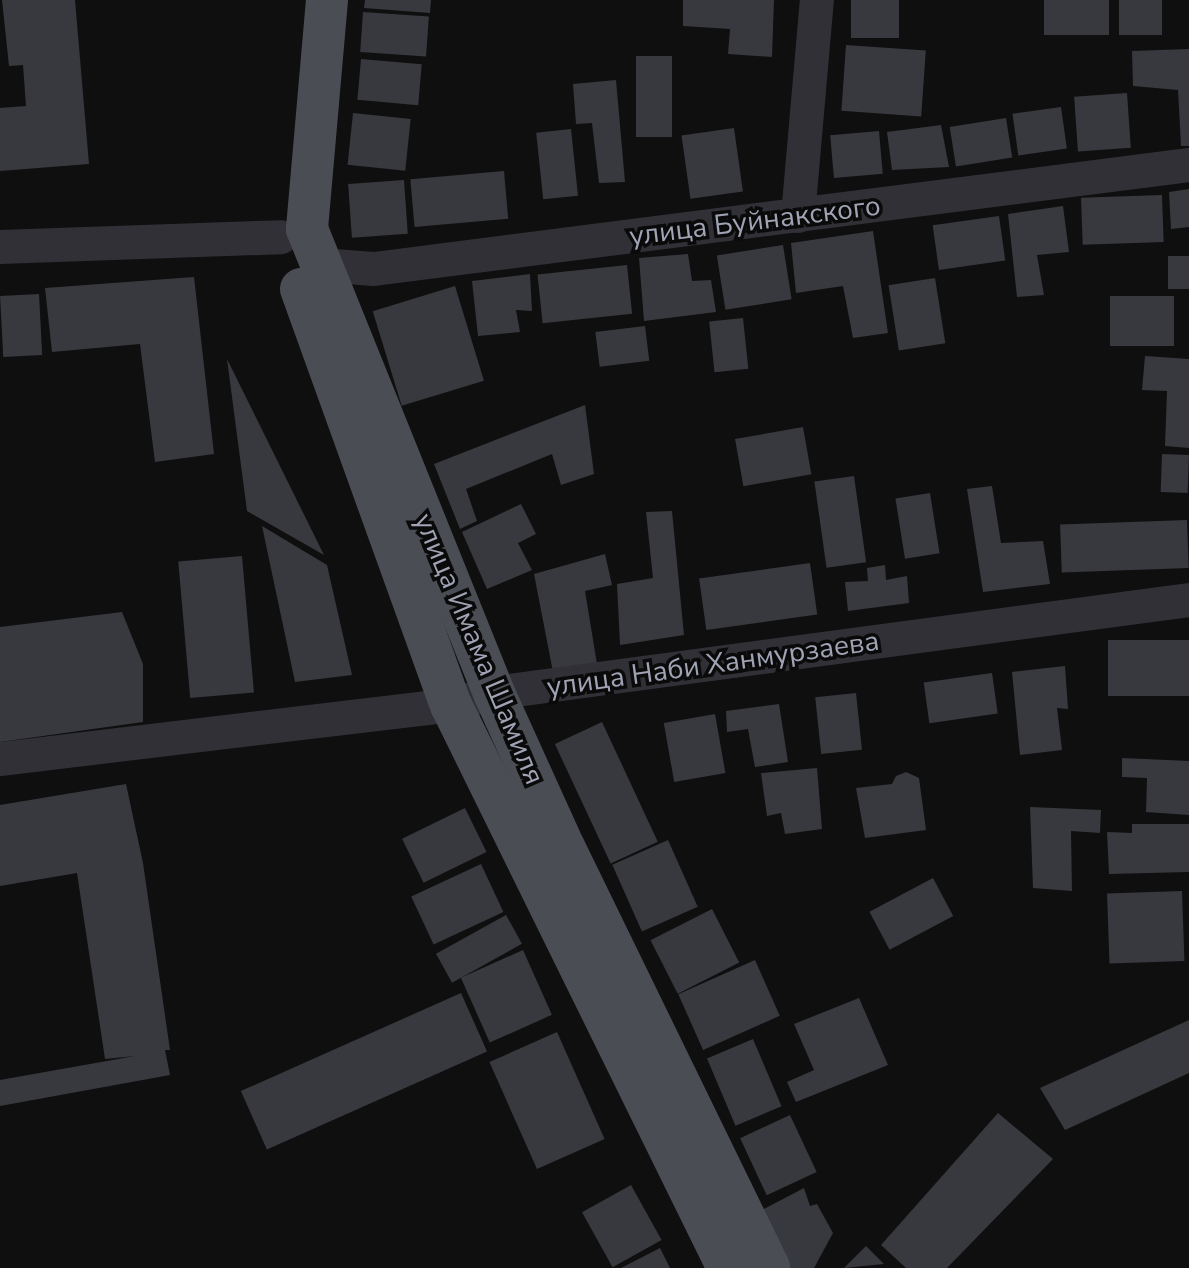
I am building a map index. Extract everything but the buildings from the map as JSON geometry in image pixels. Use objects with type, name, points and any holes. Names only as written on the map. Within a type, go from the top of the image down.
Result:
[{"type":"main road","name":"улица Имама Шамиля","points":[[299,0],[281,237],[451,705],[728,1268]]},
{"type":"main road","name":"улица Имама Шамиля","points":[[327,0],[307,229],[494,693],[564,847],[769,1268]]},
{"type":"street","points":[[798,216],[817,0]]},
{"type":"street","name":"улица Буйнакского","points":[[321,265],[374,269],[1189,165]]},
{"type":"street","points":[[0,247],[281,237]]},
{"type":"street","name":"улица Наби Ханмурзаева","points":[[0,759],[451,705],[494,693],[1189,600]]}]
